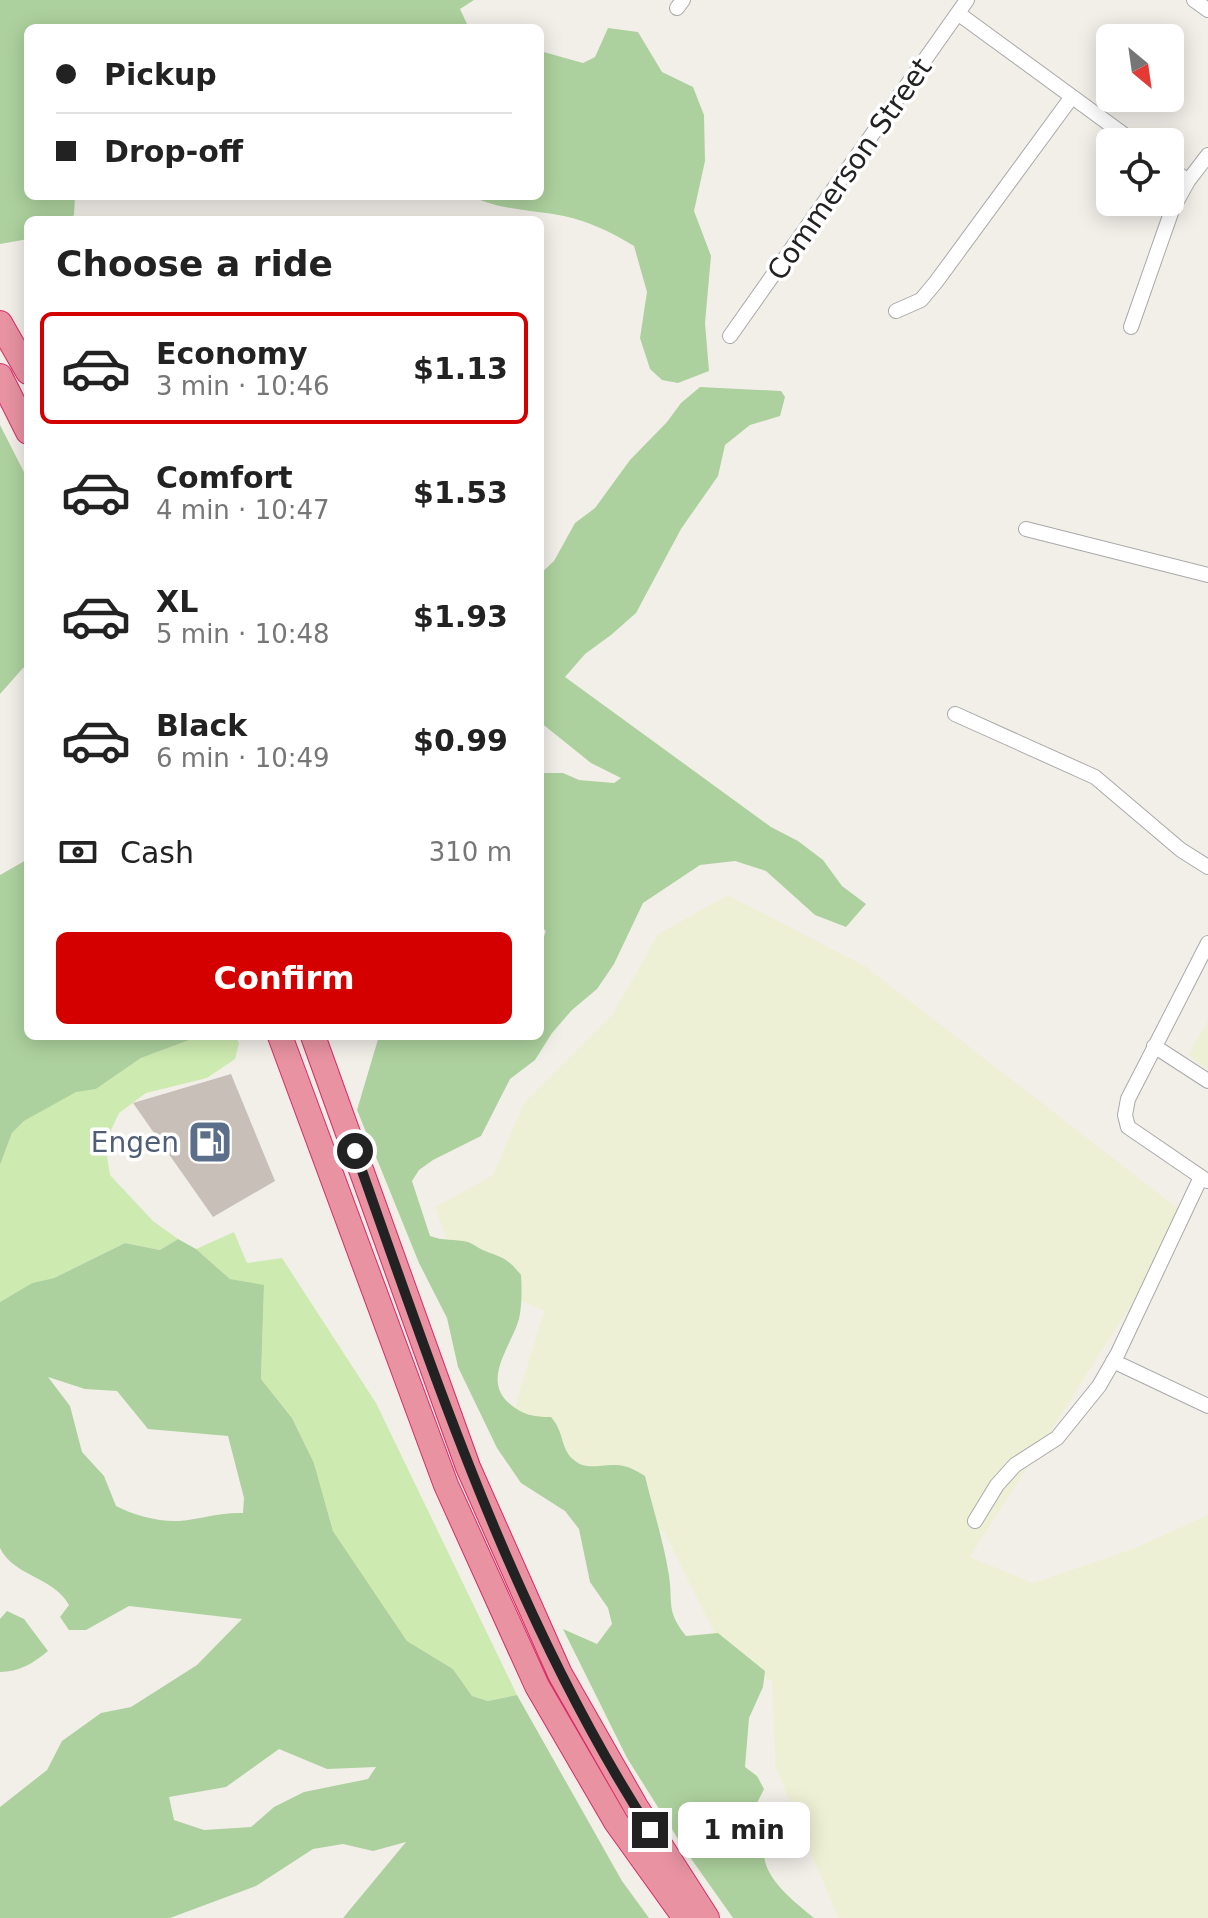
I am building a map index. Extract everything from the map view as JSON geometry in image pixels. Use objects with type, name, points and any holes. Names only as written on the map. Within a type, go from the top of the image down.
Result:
[{"type":"highway","points":[[0,323],[24,365]]},
{"type":"highway","points":[[0,376],[24,424]]},
{"type":"highway","points":[[281,1040],[446,1485],[537,1686],[616,1822],[685,1918]]},
{"type":"highway","points":[[314,1040],[474,1481],[560,1674],[636,1807],[707,1918]]},
{"type":"street","name":"Commerson Street","points":[[730,336],[967,0]]},
{"type":"street","points":[[1194,0],[1208,10]]},
{"type":"street","points":[[959,14],[1114,128]]},
{"type":"street","points":[[896,311],[921,300],[936,282],[1071,98]]},
{"type":"street","points":[[1131,327],[1172,210],[1188,181],[1208,155]]},
{"type":"street","points":[[1184,178],[1188,181]]},
{"type":"street","points":[[1026,529],[1208,575]]},
{"type":"street","points":[[955,714],[1095,777],[1181,850],[1208,867]]},
{"type":"street","points":[[975,1521],[997,1485],[1015,1465],[1057,1438],[1099,1386],[1205,1179],[1128,1127],[1125,1115],[1128,1099],[1208,943]]},
{"type":"street","points":[[1154,1046],[1208,1081]]},
{"type":"street","points":[[1113,1361],[1208,1406]]},
{"type":"green space","points":[[0,0],[474,0],[460,9],[467,24],[24,24],[24,200],[75,200],[74,215],[24,216],[24,240],[0,244]]},
{"type":"green space","points":[[608,28],[638,32],[662,72],[693,87],[704,115],[705,161],[694,211],[711,256],[705,323],[709,371],[678,383],[662,380],[650,369],[640,338],[647,292],[634,246],[582,221],[480,200],[544,200],[544,52],[583,63],[595,57]]},
{"type":"green space","points":[[700,387],[781,391],[785,397],[780,416],[750,425],[725,445],[718,476],[681,529],[636,613],[585,654],[565,677],[771,827],[798,841],[823,860],[842,886],[866,904],[846,927],[815,915],[766,871],[735,861],[700,865],[643,903],[614,964],[597,989],[572,1010],[535,1060],[510,1079],[481,1136],[433,1160],[419,1170],[412,1181],[430,1236],[470,1243],[513,1265],[521,1275],[519,1319],[498,1374],[502,1395],[524,1413],[551,1417],[559,1429],[566,1451],[579,1463],[624,1466],[645,1476],[667,1564],[673,1613],[680,1627],[686,1636],[718,1633],[765,1671],[763,1687],[749,1718],[745,1767],[757,1776],[764,1789],[757,1803],[770,1831],[764,1850],[768,1870],[781,1888],[814,1918],[733,1918],[685,1850],[627,1758],[563,1629],[597,1644],[612,1624],[608,1608],[590,1582],[579,1529],[565,1511],[521,1483],[497,1448],[458,1367],[447,1318],[419,1263],[357,1110],[378,1040],[544,1040],[544,773],[563,773],[579,780],[614,783],[621,778],[591,763],[544,725],[544,570],[554,561],[575,523],[595,508],[630,460],[681,403]]},
{"type":"green space","points":[[0,425],[24,472],[24,668],[0,694]]},
{"type":"green space","points":[[24,861],[24,1040],[189,1040],[141,1058],[96,1089],[76,1092],[24,1121],[12,1133],[0,1165],[0,875]]},
{"type":"green space","points":[[728,895],[865,966],[1188,1216],[970,1557],[1033,1583],[1133,1549],[1208,1515],[1208,1918],[838,1918],[775,1766],[772,1682],[720,1644],[664,1532],[595,1502],[508,1429],[544,1311],[458,1271],[435,1207],[493,1175],[524,1103],[613,1014],[658,934]]},
{"type":"green space","points":[[1208,1020],[1208,1070],[1188,1055]]},
{"type":"green space","points":[[189,1040],[237,1040],[239,1043],[235,1059],[207,1078],[146,1093],[119,1113],[105,1143],[110,1175],[153,1221],[178,1239],[160,1250],[125,1243],[54,1278],[32,1283],[0,1302],[0,1165],[12,1133],[24,1121],[76,1091],[96,1089],[141,1058]]},
{"type":"green space","points":[[234,1232],[247,1263],[282,1258],[376,1403],[517,1695],[488,1701],[472,1696],[453,1669],[407,1641],[333,1531],[314,1463],[292,1418],[261,1379],[264,1286],[230,1279],[196,1249]]},
{"type":"green space","points":[[178,1239],[196,1249],[230,1279],[264,1285],[261,1379],[292,1418],[314,1463],[333,1531],[407,1641],[453,1669],[472,1696],[488,1701],[517,1695],[622,1881],[649,1918],[343,1918],[406,1842],[373,1851],[343,1844],[313,1849],[256,1886],[170,1918],[0,1918],[0,1807],[47,1770],[62,1741],[101,1713],[131,1707],[197,1665],[242,1619],[129,1606],[86,1630],[69,1630],[60,1617],[69,1605],[62,1596],[14,1565],[0,1548],[0,1302],[32,1283],[54,1278],[125,1243],[160,1250]],"holes":[[[48,1377],[85,1389],[117,1391],[148,1429],[228,1436],[244,1498],[243,1513],[171,1521],[146,1517],[116,1506],[104,1476],[82,1452],[70,1406]],[[279,1749],[327,1769],[376,1767],[368,1779],[304,1792],[274,1807],[251,1827],[204,1830],[174,1820],[169,1797],[226,1787]]]},
{"type":"green space","points":[[7,1611],[24,1619],[48,1651],[26,1666],[0,1672],[0,1619]]},
{"type":"building","name":"Engen","points":[[231,1074],[275,1181],[213,1217],[133,1103]]},
{"type":"place","name":"Engen","points":[[210,1142]]},
{"type":"route","points":[[355,1151],[468,1467],[560,1674],[650,1830]]}]
